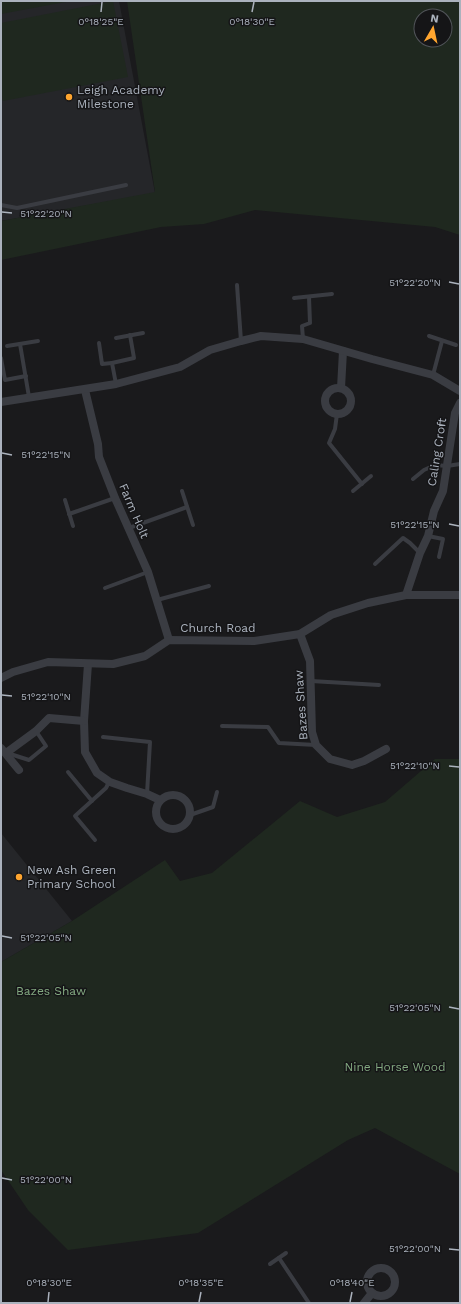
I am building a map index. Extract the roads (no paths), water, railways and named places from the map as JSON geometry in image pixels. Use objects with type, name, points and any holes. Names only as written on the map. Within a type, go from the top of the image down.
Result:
[{"type":"street","points":[[1,402],[116,384],[180,367],[210,350],[262,336],[302,339],[432,375],[460,391]]},
{"type":"street","points":[[341,388],[342,351]]},
{"type":"street","points":[[341,388],[348,393],[351,402],[350,407],[346,411],[337,414],[329,410],[326,403],[326,398],[334,389],[341,388]]},
{"type":"street","name":"Farm Holt","points":[[85,390],[98,444],[99,457],[115,498],[148,572],[169,640]]},
{"type":"street","name":"Caling Croft","points":[[406,595],[420,553],[428,536],[434,511],[443,492],[455,413],[460,403]]},
{"type":"street","name":"Church Road","points":[[1,678],[13,672],[48,662],[113,664],[145,656],[169,640],[254,641],[300,634],[331,615],[368,603],[406,595],[460,595]]},
{"type":"street","name":"Bazes Shaw","points":[[300,634],[310,660],[312,732],[316,745],[330,758],[352,765],[364,761],[386,749]]},
{"type":"street","points":[[88,664],[84,721],[85,752],[97,773],[110,782],[147,794],[160,800]]},
{"type":"street","points":[[19,770],[3,750],[36,731],[49,718],[84,721]]},
{"type":"street","points":[[177,795],[184,798],[190,808],[190,815],[188,821],[180,828],[174,829],[163,826],[159,822],[156,811],[160,800],[166,796],[177,795]]},
{"type":"street","points":[[364,1303],[372,1293]]},
{"type":"lane","points":[[1,205],[17,208],[126,185]]},
{"type":"lane","points":[[237,285],[241,341]]},
{"type":"lane","points":[[294,298],[332,294]]},
{"type":"lane","points":[[302,339],[302,326],[310,323],[309,297]]},
{"type":"lane","points":[[116,338],[143,333]]},
{"type":"lane","points":[[99,343],[102,364],[134,358],[130,335]]},
{"type":"lane","points":[[429,336],[456,345]]},
{"type":"lane","points":[[7,346],[38,341]]},
{"type":"lane","points":[[432,375],[442,341]]},
{"type":"lane","points":[[20,344],[29,398]]},
{"type":"lane","points":[[1,358],[5,380],[26,376]]},
{"type":"lane","points":[[112,363],[116,384]]},
{"type":"lane","points":[[337,414],[335,429],[329,443],[362,484]]},
{"type":"lane","points":[[413,479],[424,470],[435,466],[460,464]]},
{"type":"lane","points":[[353,491],[371,476]]},
{"type":"lane","points":[[182,491],[193,525]]},
{"type":"lane","points":[[69,514],[115,498]]},
{"type":"lane","points":[[65,500],[73,526]]},
{"type":"lane","points":[[128,528],[187,507]]},
{"type":"lane","points":[[428,536],[443,539],[439,557]]},
{"type":"lane","points":[[375,564],[403,538],[420,553]]},
{"type":"lane","points":[[105,588],[148,572]]},
{"type":"lane","points":[[157,600],[209,586]]},
{"type":"lane","points":[[311,681],[379,685]]},
{"type":"lane","points":[[222,726],[268,727],[278,743],[316,745]]},
{"type":"lane","points":[[3,750],[30,760],[46,746],[36,731]]},
{"type":"lane","points":[[103,738],[150,742],[147,794]]},
{"type":"lane","points":[[68,772],[92,801]]},
{"type":"lane","points":[[95,840],[75,816],[106,788],[110,782]]},
{"type":"lane","points":[[190,815],[213,807],[216,792]]},
{"type":"lane","points":[[270,1264],[286,1253]]},
{"type":"lane","points":[[279,1258],[309,1303]]},
{"type":"place","name":"Leigh Academy Milestone","points":[[69,97]]},
{"type":"place","name":"New Ash Green Primary School","points":[[19,877]]},
{"type":"park label","name":"Nine Horse Wood","points":[[395,1067]]}]
